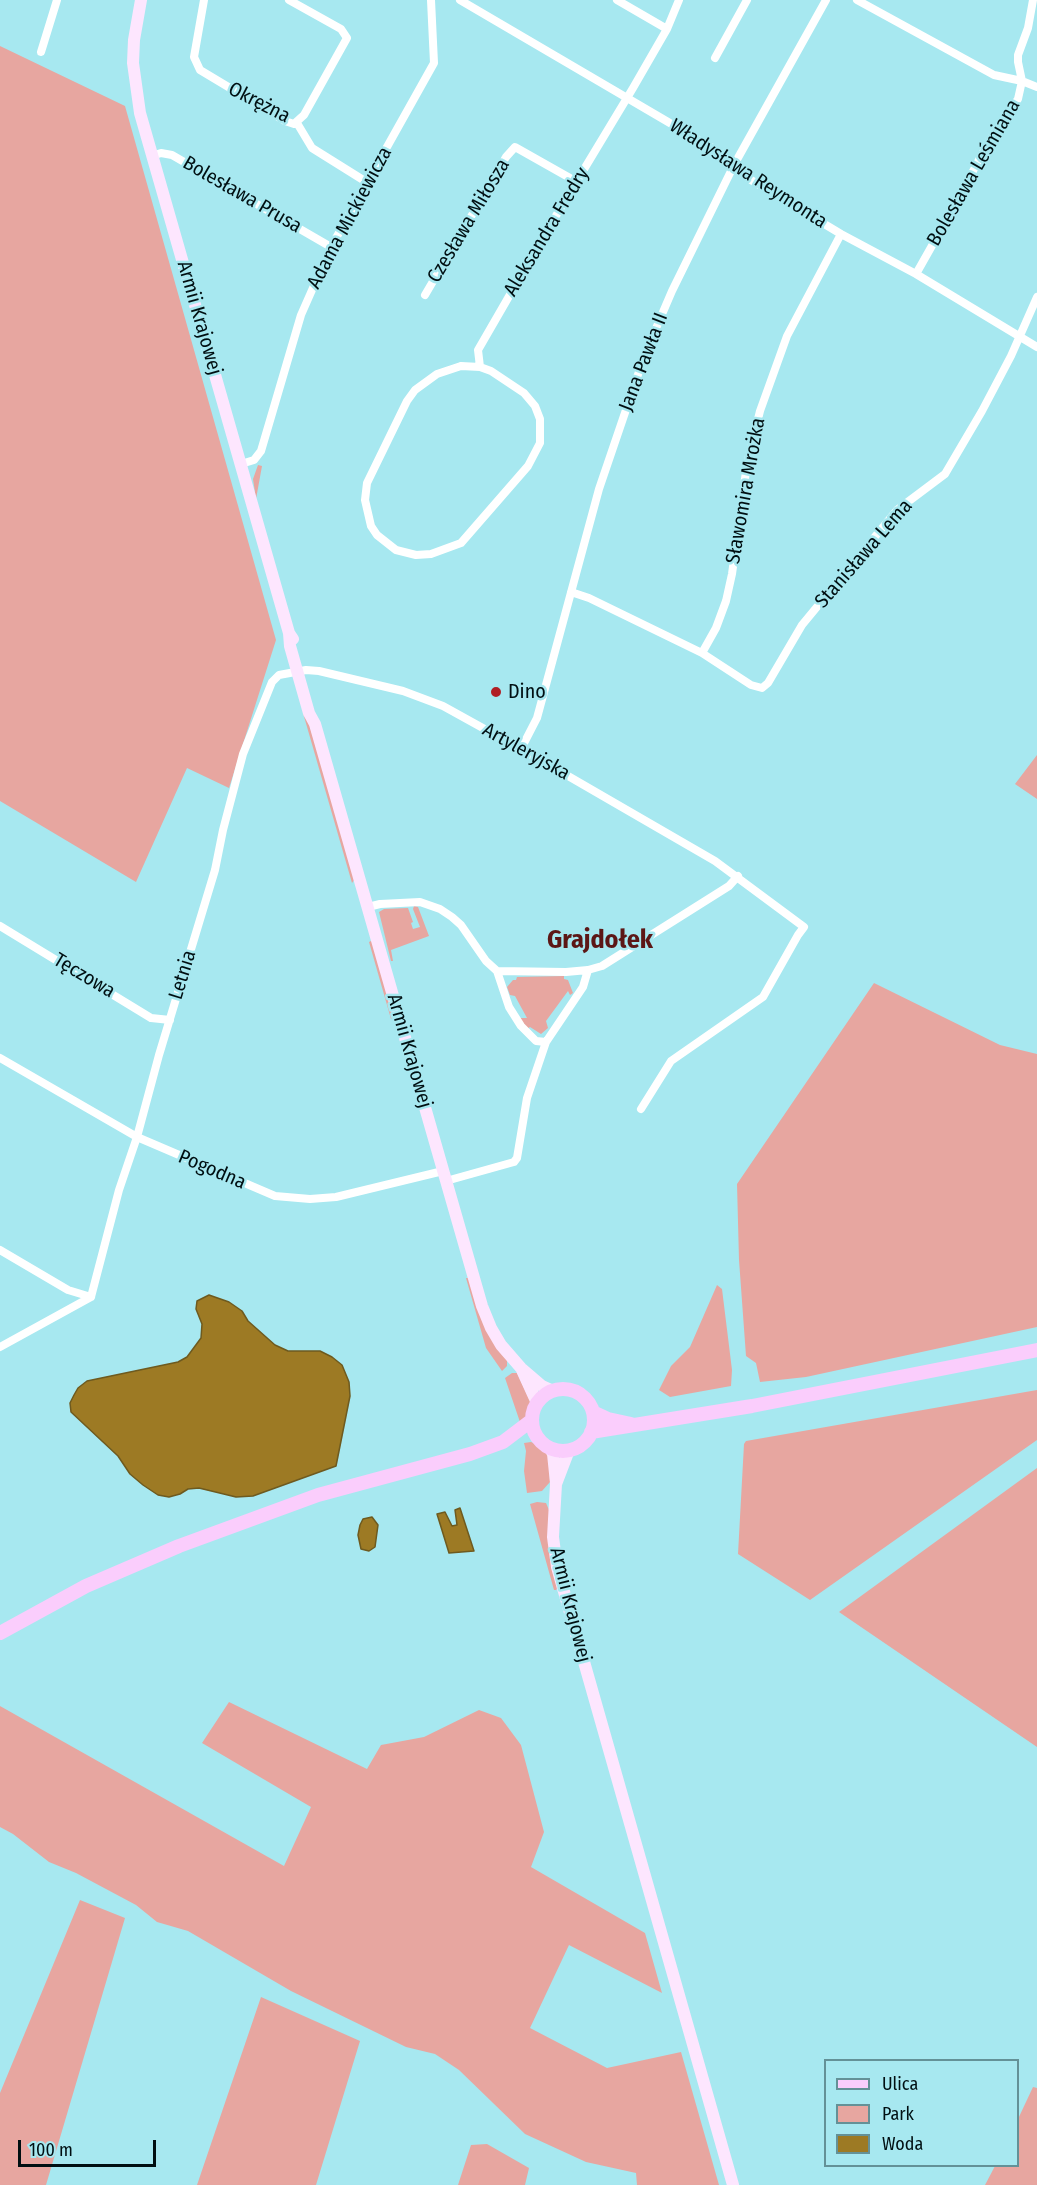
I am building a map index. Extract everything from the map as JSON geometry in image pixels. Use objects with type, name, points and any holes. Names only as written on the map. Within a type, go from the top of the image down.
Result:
[{"type":"main road","points":[[591,1432],[752,1406],[1037,1350]]},
{"type":"main road","points":[[0,1633],[86,1586],[220,1530],[318,1495],[444,1462],[503,1442],[533,1438],[550,1448],[569,1450],[582,1444],[591,1432],[592,1412],[588,1403],[577,1393],[568,1389],[544,1395],[537,1403],[532,1420],[538,1439]]},
{"type":"main road","points":[[592,1412],[608,1419],[633,1424]]},
{"type":"main road","points":[[503,1442],[532,1420]]},
{"type":"street","points":[[41,52],[57,0]]},
{"type":"street","name":"Armii Krajowej","points":[[141,0],[134,40],[137,99],[289,633],[290,646],[315,711],[315,724],[486,1318],[501,1345],[521,1368],[542,1386],[553,1391]]},
{"type":"street","name":"Okrężna","points":[[204,0],[195,50],[196,63],[200,70],[291,124],[297,123],[304,115],[347,38],[342,29],[289,0]]},
{"type":"street","name":"Adama Mickiewicza","points":[[241,464],[254,460],[261,452],[301,315],[331,247],[434,63],[431,0]]},
{"type":"street","name":"Władysława Reymonta","points":[[460,0],[721,153],[746,177],[841,234],[916,274],[1037,347]]},
{"type":"street","points":[[617,0],[667,29]]},
{"type":"street","name":"Aleksandra Fredry","points":[[480,367],[478,350],[667,29],[678,0]]},
{"type":"street","points":[[715,58],[747,0]]},
{"type":"street","name":"Jana Pawła II","points":[[521,749],[537,718],[605,469],[645,354],[672,291],[734,165],[826,0]]},
{"type":"street","points":[[857,0],[994,75],[1037,87]]},
{"type":"street","name":"Bolesława Leśmiana","points":[[916,274],[990,139],[1018,99],[1022,81],[1018,55],[1028,28],[1033,0]]},
{"type":"street","points":[[297,123],[307,142],[317,153],[368,183]]},
{"type":"street","name":"Czesława Miłosza","points":[[424,295],[506,157],[515,147],[577,182]]},
{"type":"street","name":"Bolesława Prusa","points":[[152,156],[162,153],[172,155],[331,247]]},
{"type":"street","name":"Sławomira Mrożka","points":[[702,653],[716,628],[728,592],[747,464],[760,411],[787,336],[841,234]]},
{"type":"street","name":"Stanisława Lema","points":[[702,653],[751,685],[762,688],[768,683],[802,625],[897,510],[945,474],[982,411],[1037,297]]},
{"type":"street","points":[[480,367],[516,386],[536,406],[541,429],[536,455],[461,543],[431,554],[416,555],[396,550],[377,535],[371,526],[365,500],[370,473],[407,400],[422,382],[450,368],[480,367]]},
{"type":"street","points":[[571,592],[589,598],[702,653]]},
{"type":"street","name":"Artyleryjska","points":[[300,671],[320,671],[413,695],[443,706],[635,813],[738,876],[804,927],[763,997],[671,1061],[641,1109]]},
{"type":"street","name":"Letnia","points":[[91,1297],[119,1190],[137,1137],[216,870],[223,830],[243,754],[272,682],[279,675],[300,671]]},
{"type":"street","points":[[497,971],[588,970],[602,966],[729,886],[738,876]]},
{"type":"street","points":[[368,907],[380,904],[420,902],[440,909],[461,925],[486,961],[497,971],[509,1007],[521,1026],[536,1041],[546,1042]]},
{"type":"street","name":"Tęczowa","points":[[0,926],[151,1018],[170,1020]]},
{"type":"street","points":[[444,1176],[514,1162],[517,1158],[527,1098],[546,1042],[583,987],[588,970]]},
{"type":"street","name":"Pogodna","points":[[0,1058],[137,1137],[275,1196],[336,1197],[444,1176]]},
{"type":"street","points":[[0,1250],[68,1290],[91,1297]]},
{"type":"street","points":[[0,1347],[91,1297]]},
{"type":"street","name":"Armii Krajowej","points":[[521,1368],[537,1403]]},
{"type":"street","name":"Armii Krajowej","points":[[550,1448],[553,1454],[556,1484],[554,1555],[734,2185]]},
{"type":"street","name":"Armii Krajowej","points":[[556,1484],[569,1450]]},
{"type":"green space","points":[[0,46],[125,106],[276,640],[229,788],[187,768],[136,882],[0,801]]},
{"type":"green space","points":[[258,465],[262,466],[256,499],[253,479]]},
{"type":"green space","points":[[305,710],[355,879],[352,883],[303,713]]},
{"type":"green space","points":[[1037,755],[1037,799],[1015,784]]},
{"type":"green space","points":[[414,906],[418,907],[429,936],[391,950],[393,961],[391,961],[379,912],[384,909],[408,908],[413,929],[420,927]]},
{"type":"green space","points":[[371,941],[394,1016],[391,1019],[369,942]]},
{"type":"green space","points":[[564,976],[573,993],[570,995],[568,991],[546,1021],[548,1028],[541,1034],[530,1027],[527,1029],[520,1018],[527,1018],[515,996],[510,995],[507,987],[517,977]]},
{"type":"green space","points":[[874,983],[1000,1045],[1037,1054],[1037,1327],[806,1377],[760,1382],[756,1363],[746,1356],[739,1260],[737,1184]]},
{"type":"green space","points":[[466,1278],[469,1278],[507,1359],[507,1366],[502,1371],[486,1348]]},
{"type":"green space","points":[[717,1285],[722,1289],[732,1370],[731,1386],[670,1397],[659,1390],[671,1366],[690,1347]]},
{"type":"green space","points":[[512,1373],[517,1373],[531,1403],[528,1415],[521,1425],[505,1378]]},
{"type":"green space","points":[[1037,1390],[1037,1440],[810,1600],[738,1554],[746,1441]]},
{"type":"green space","points":[[531,1442],[547,1452],[550,1482],[542,1491],[527,1493],[524,1443]]},
{"type":"green space","points":[[1037,1468],[1037,1747],[839,1612]]},
{"type":"green space","points":[[546,1503],[549,1510],[558,1587],[556,1590],[554,1590],[530,1504]]},
{"type":"green space","points":[[229,1702],[367,1769],[381,1745],[424,1737],[479,1710],[501,1718],[521,1745],[544,1832],[531,1867],[645,1933],[662,1993],[569,1945],[530,2028],[607,2068],[681,2052],[719,2185],[637,2185],[636,2173],[586,2162],[525,2134],[459,2070],[435,2054],[406,2047],[291,1991],[188,1931],[157,1922],[136,1905],[76,1873],[49,1862],[13,1834],[0,1827],[0,1706],[284,1866],[311,1807],[202,1743]]},
{"type":"green space","points":[[80,1900],[125,1918],[46,2185],[0,2185],[0,2093]]},
{"type":"green space","points":[[261,1997],[360,2041],[316,2185],[197,2185]]},
{"type":"green space","points":[[1033,2087],[1037,2088],[1037,2185],[985,2185],[994,2167],[1019,2167],[1019,2117]]},
{"type":"green space","points":[[487,2144],[529,2168],[525,2185],[458,2185],[471,2145]]},
{"type":"water","points":[[209,1295],[229,1302],[242,1311],[248,1321],[275,1345],[288,1351],[320,1351],[342,1365],[349,1382],[350,1396],[336,1466],[253,1496],[236,1497],[199,1488],[188,1489],[169,1497],[158,1495],[130,1474],[118,1456],[71,1412],[70,1403],[74,1395],[78,1388],[87,1381],[178,1362],[187,1357],[201,1338],[202,1324],[196,1309],[197,1301]]},
{"type":"water","points":[[460,1508],[474,1551],[449,1553],[437,1514],[445,1512],[452,1526],[457,1525],[455,1510]]},
{"type":"water","points":[[372,1517],[378,1525],[375,1547],[369,1551],[361,1549],[358,1535],[363,1519]]},
{"type":"place","name":"Dino","points":[[496,692]]},
{"type":"district","name":"Grajdołek","points":[[600,941]]}]
